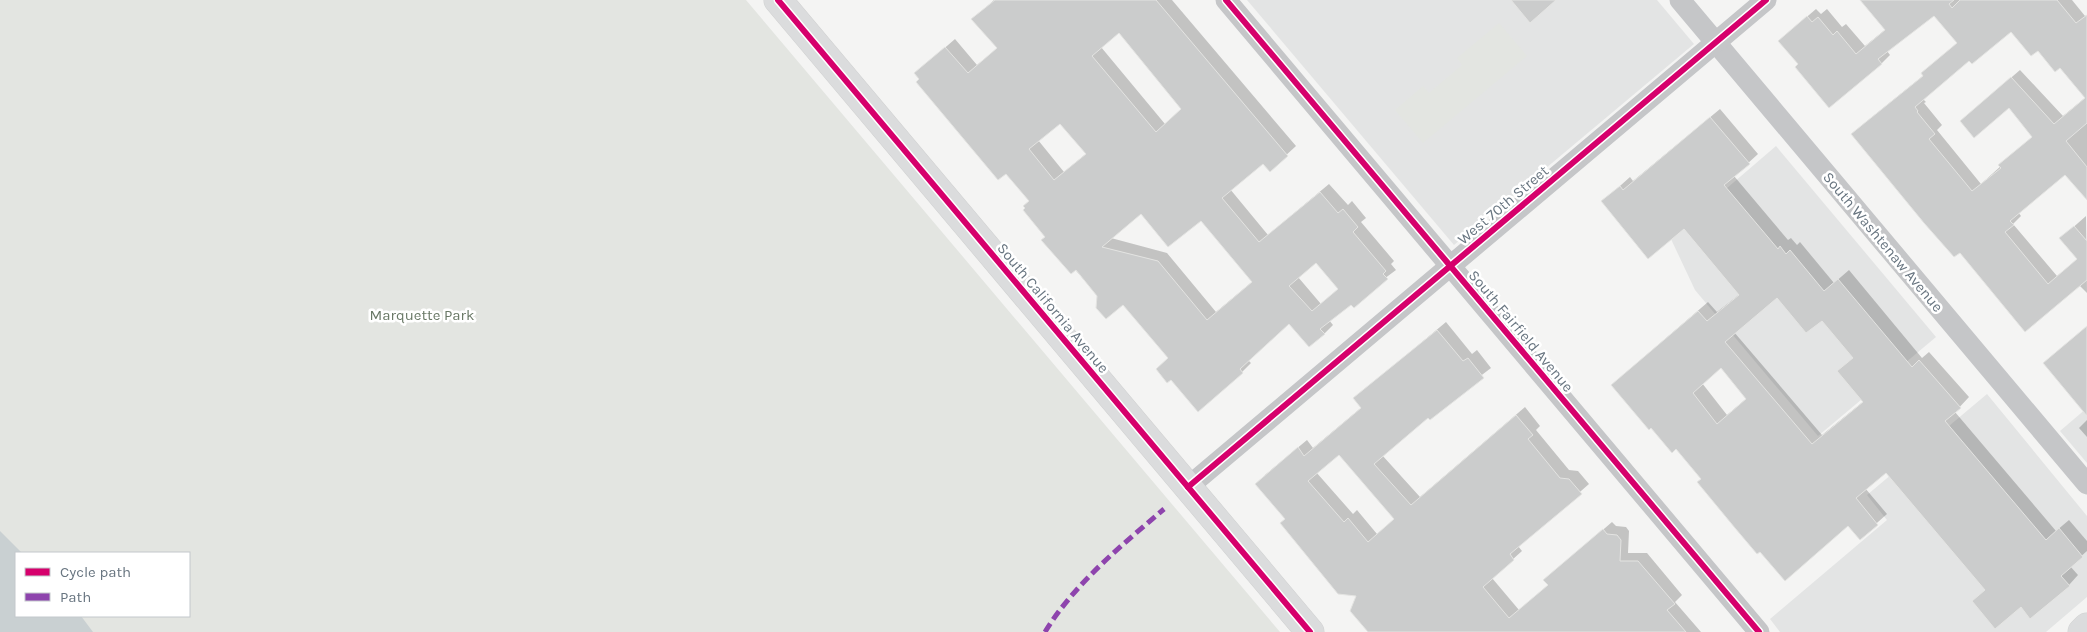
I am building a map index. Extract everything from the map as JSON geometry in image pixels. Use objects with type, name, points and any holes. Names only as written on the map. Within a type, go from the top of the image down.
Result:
[{"type":"street","name":"South California Avenue","points":[[778,0],[1310,632]]},
{"type":"street","name":"South Fairfield Avenue","points":[[1226,0],[1759,632]]},
{"type":"street","name":"South Washtenaw Avenue","points":[[1680,0],[2087,484]]},
{"type":"street","name":"West 70th Street","points":[[1188,487],[1766,0]]},
{"type":"street","points":[[2082,632],[2087,627]]},
{"type":"shaded area","points":[[1247,0],[1657,0],[1694,44],[1454,245]]},
{"type":"shaded area","points":[[1776,146],[1936,337],[1818,436],[1695,290],[1670,237]]},
{"type":"shaded area","points":[[1987,394],[2087,516],[2087,597],[2046,632],[1780,632],[1770,619],[1887,520],[1867,495]]},
{"type":"shaded area","points":[[2087,408],[2087,463],[2060,431]]},
{"type":"shaded area","points":[[0,531],[21,552],[15,552],[15,617],[82,617],[93,632],[0,632]]},
{"type":"green space","name":"Marquette Park","points":[[0,0],[746,0],[1280,632],[0,632]]},
{"type":"green space","points":[[1499,23],[1527,56],[1423,143],[1395,110],[1423,86],[1429,93],[1462,65],[1457,58]]},
{"type":"building","points":[[995,0],[1156,0],[1288,156],[1270,172],[1263,164],[1222,198],[1259,242],[1320,192],[1338,213],[1343,209],[1358,227],[1353,232],[1386,271],[1383,274],[1388,279],[1354,308],[1351,305],[1320,329],[1325,334],[1309,347],[1289,324],[1240,369],[1243,373],[1198,412],[1171,380],[1167,383],[1156,369],[1168,358],[1123,305],[1106,319],[1096,308],[1097,296],[1076,270],[1071,274],[1041,240],[1045,237],[1023,210],[1025,208],[1023,206],[1029,201],[1006,174],[998,180],[916,82],[919,79],[914,73],[945,47],[968,73],[997,48],[971,19]],"holes":[[[1119,33],[1181,109],[1156,132],[1092,56]],[[1060,124],[1086,154],[1054,180],[1029,149]],[[1141,214],[1168,247],[1201,221],[1252,282],[1207,320],[1158,261],[1102,247]],[[1316,263],[1338,289],[1312,311],[1289,286]]]},
{"type":"building","points":[[1511,0],[1556,0],[1530,23]]},
{"type":"building","points":[[1860,0],[1954,0],[1949,4],[1952,8],[1960,0],[2057,0],[2076,23],[2087,15],[2087,123],[2066,141],[2087,167],[2087,200],[2065,175],[2010,221],[2014,225],[2005,232],[2048,284],[2077,259],[2059,238],[2074,226],[2087,241],[2087,280],[2025,332],[1960,253],[1954,257],[1924,223],[1851,134],[1923,76],[1921,73],[1957,43],[1934,16],[1878,59],[1882,64],[1829,108],[1795,67],[1798,64],[1778,41],[1807,16],[1812,22],[1818,17],[1833,35],[1837,31],[1856,54],[1885,30]],"holes":[[[2011,32],[2031,56],[2038,51],[2055,72],[2060,68],[2085,98],[2054,124],[2011,77],[1960,121],[1974,138],[2009,108],[2032,137],[1998,165],[2001,168],[1972,191],[1929,139],[1935,134],[1915,107],[1969,61],[1972,64]]]},
{"type":"building","points":[[1710,117],[1750,164],[1724,185],[1778,249],[1780,246],[1786,254],[1790,250],[1824,291],[1838,279],[1912,367],[1919,360],[1961,408],[1945,421],[2046,540],[2059,528],[2083,557],[2061,576],[2070,586],[2030,619],[2021,607],[1995,629],[1972,601],[1985,590],[1886,473],[1856,498],[1878,525],[1860,540],[1848,526],[1785,581],[1760,552],[1757,554],[1697,482],[1701,479],[1676,449],[1672,453],[1651,428],[1649,430],[1611,385],[1698,311],[1707,321],[1739,295],[1684,229],[1648,259],[1601,201],[1620,186],[1623,190]],"holes":[[[1777,298],[1806,333],[1822,321],[1853,358],[1837,371],[1863,402],[1812,444],[1725,342]],[[1721,368],[1746,399],[1717,424],[1693,393]]]},
{"type":"building","points":[[2087,326],[2087,416],[2043,363]]},
{"type":"building","points":[[1437,330],[1463,361],[1468,358],[1484,378],[1430,420],[1428,418],[1374,464],[1411,505],[1516,415],[1533,435],[1528,439],[1560,478],[1569,479],[1582,494],[1510,554],[1514,560],[1483,587],[1509,618],[1548,585],[1543,580],[1603,529],[1607,534],[1617,535],[1621,540],[1620,561],[1638,561],[1675,604],[1667,610],[1686,632],[1368,632],[1350,611],[1356,596],[1338,594],[1280,523],[1285,519],[1255,484],[1298,447],[1304,456],[1361,408],[1353,398]],"holes":[[[1339,455],[1394,519],[1368,542],[1348,518],[1344,522],[1308,481]]]},
{"type":"marked path","points":[[1045,632],[1084,581],[1164,509]]},
{"type":"cycle path","points":[[778,0],[1310,632]]},
{"type":"cycle path","points":[[1226,0],[1759,632]]},
{"type":"cycle path","points":[[1188,487],[1766,0]]}]
